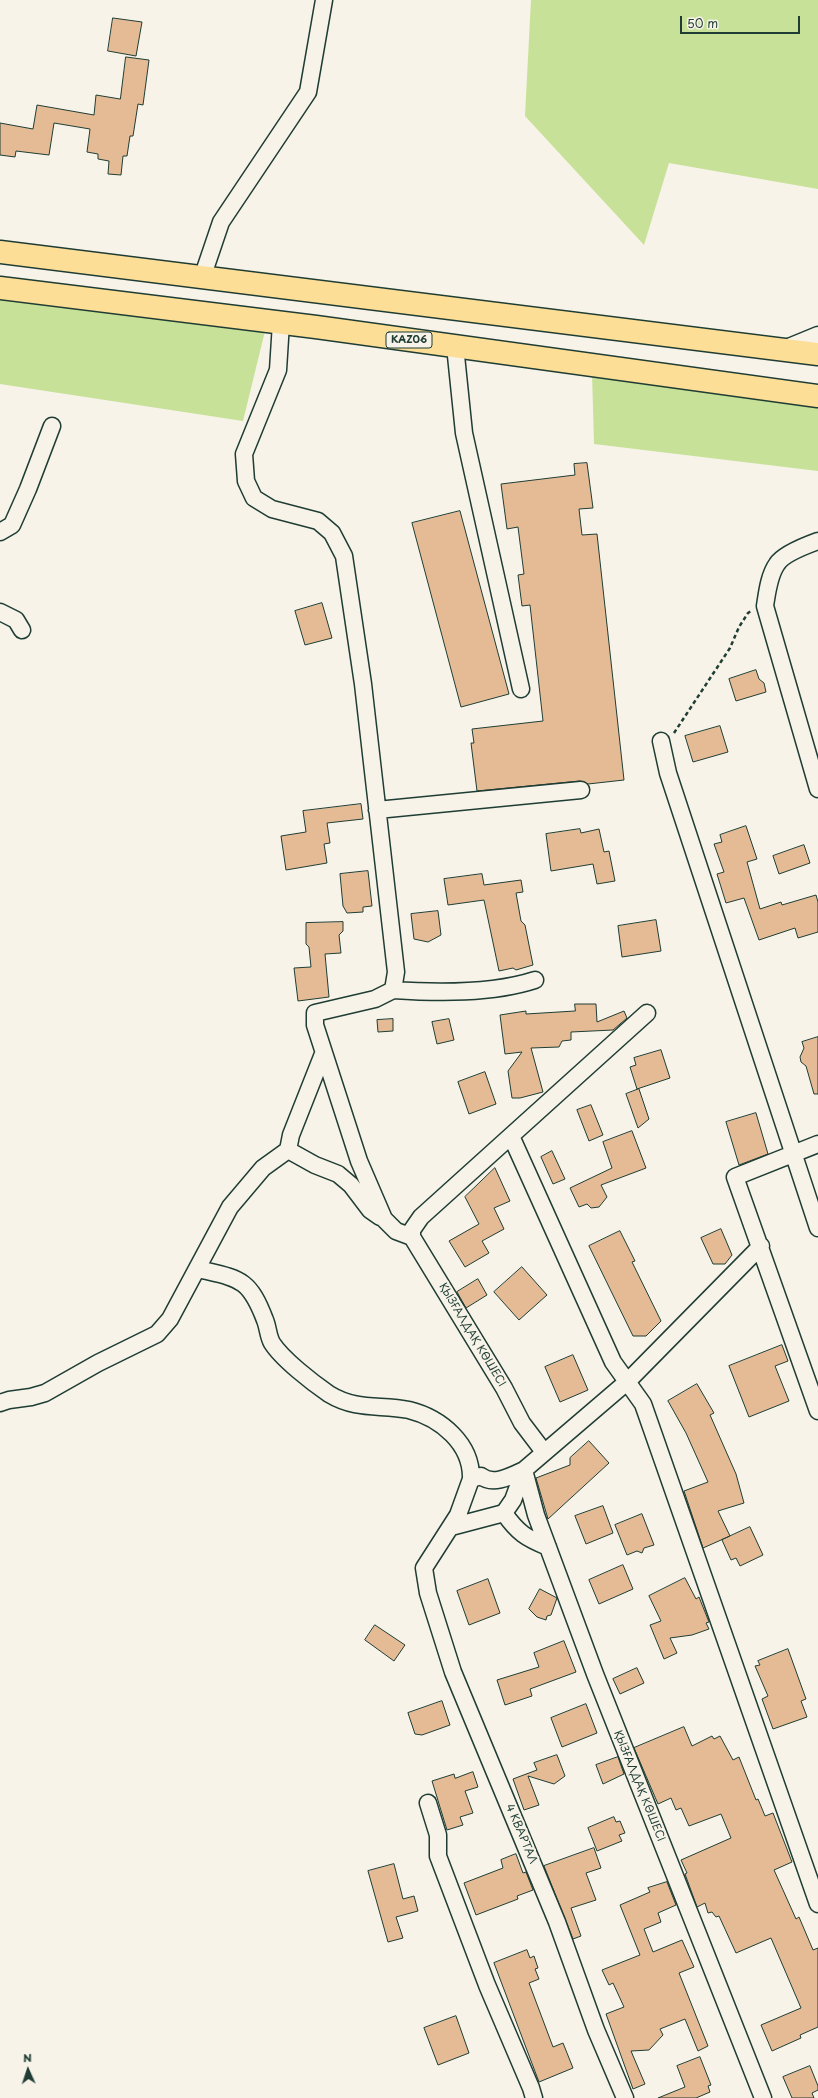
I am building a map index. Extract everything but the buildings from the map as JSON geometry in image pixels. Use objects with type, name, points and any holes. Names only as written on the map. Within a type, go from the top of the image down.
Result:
[{"type":"highway","points":[[0,252],[818,354]]},
{"type":"highway","name":"KАZ06","points":[[0,288],[281,323],[818,396]]},
{"type":"street","points":[[202,278],[221,222],[308,92],[324,0]]},
{"type":"street","points":[[281,323],[278,370],[244,454],[246,481],[254,498],[272,509],[318,521],[332,533],[344,556],[363,684],[377,810],[389,898],[396,972],[393,990]]},
{"type":"street","points":[[783,350],[818,335]]},
{"type":"street","points":[[455,346],[464,433],[522,689]]},
{"type":"street","points":[[0,532],[12,525],[28,489],[52,426]]},
{"type":"street","points":[[818,541],[799,548],[777,563],[768,588],[765,606],[818,789]]},
{"type":"street","points":[[0,612],[16,620],[22,630]]},
{"type":"street","points":[[662,744],[668,772],[818,1228]]},
{"type":"street","points":[[377,810],[581,790]]},
{"type":"street","points":[[384,1219],[359,1161],[323,1054],[315,1025],[315,1013],[375,999],[393,990],[424,992],[513,987],[535,980]]},
{"type":"street","points":[[288,1150],[314,1165],[338,1174],[351,1185],[370,1210],[384,1219],[396,1231],[412,1237],[412,1230],[421,1216],[647,1014]]},
{"type":"street","points":[[0,1403],[45,1393],[98,1363],[157,1334],[170,1319],[230,1207],[263,1168],[288,1150],[291,1135],[323,1054]]},
{"type":"street","points":[[511,1136],[613,1362],[643,1404],[818,1904]]},
{"type":"street","points":[[818,1144],[735,1177],[761,1246],[818,1411]]},
{"type":"street","name":"ҚЫЗҒАЛДАҚ КӨШЕСІ","points":[[412,1237],[504,1388],[522,1423],[544,1452]]},
{"type":"street","points":[[471,1479],[481,1476],[484,1479],[503,1479],[524,1470],[628,1381],[761,1246]]},
{"type":"street","points":[[198,1269],[239,1279],[249,1287],[258,1302],[271,1341],[278,1352],[329,1394],[349,1403],[367,1407],[407,1410],[426,1416],[438,1423],[458,1440],[471,1467],[471,1479],[458,1515],[450,1527]]},
{"type":"street","points":[[450,1527],[504,1513],[513,1500],[524,1470]]},
{"type":"street","name":"ҚЫЗҒАЛДАҚ КӨШЕСІ","points":[[524,1470],[536,1515],[595,1674],[763,2098]]},
{"type":"street","points":[[504,1513],[515,1530],[528,1539],[548,1547]]},
{"type":"street","name":"4 КВАРТАЛ","points":[[450,1527],[424,1568],[428,1593],[453,1672],[557,1922],[596,2030],[625,2098]]},
{"type":"street","points":[[428,1803],[438,1835],[438,1856],[487,1985],[534,2098]]},
{"type":"path","points":[[662,744],[678,729],[730,648],[739,627],[748,613],[765,606]]},
{"type":"green space","points":[[531,0],[818,0],[818,189],[669,163],[644,245],[525,116]]},
{"type":"green space","points":[[0,295],[266,327],[243,421],[0,384]]},
{"type":"green space","points":[[592,373],[818,404],[818,471],[594,444]]}]
